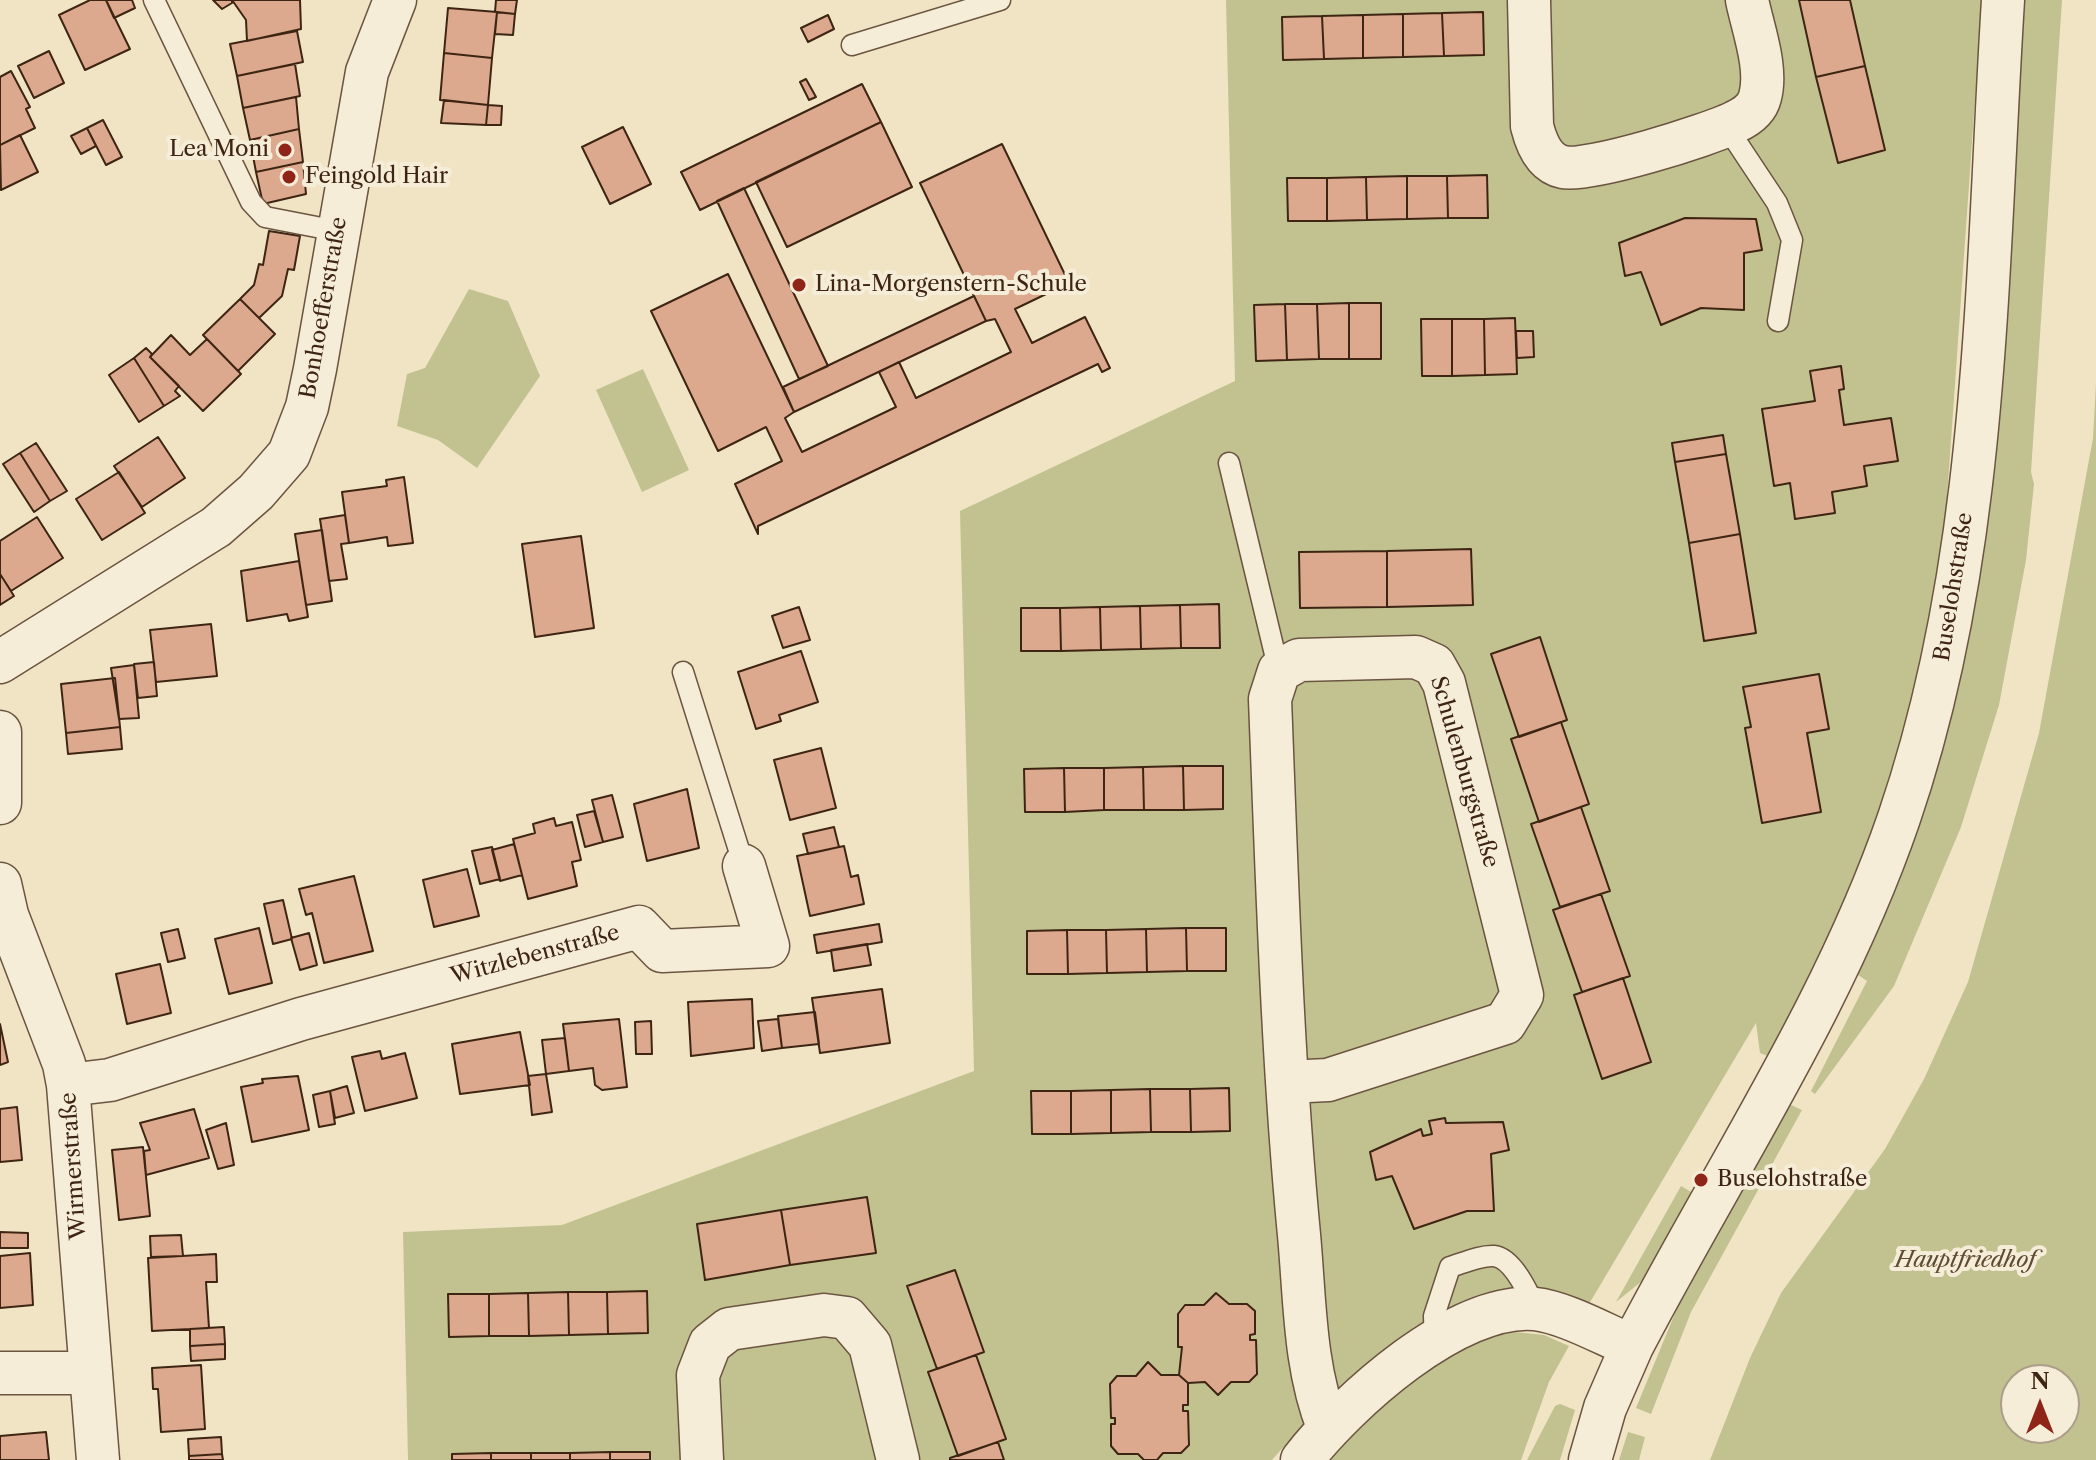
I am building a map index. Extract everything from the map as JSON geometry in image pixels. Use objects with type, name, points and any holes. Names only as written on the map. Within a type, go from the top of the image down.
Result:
[{"type":"street","name":"Bonhoefferstraße","points":[[0,662],[216,527],[274,475],[289,454],[307,407],[367,72],[385,18],[395,0]]},
{"type":"street","points":[[1529,0],[1532,126],[1536,144],[1551,161],[1562,167],[1587,169],[1726,126],[1754,110],[1760,98],[1762,75],[1747,0]]},
{"type":"street","name":"Buselohstraße","points":[[1590,1460],[1605,1408],[1632,1346],[1843,956],[1898,821],[1933,708],[1948,643],[1976,438],[2003,0]]},
{"type":"street","name":"Schulenburgstraße","points":[[1279,671],[1299,660],[1416,657],[1434,665],[1444,683],[1522,995],[1505,1023],[1328,1080],[1287,1082]]},
{"type":"street","points":[[1279,671],[1270,699],[1287,1082],[1314,1393],[1328,1427]]},
{"type":"street","points":[[0,732],[0,803]]},
{"type":"street","name":"Witzlebenstraße","points":[[68,1085],[110,1080],[301,1019],[639,927],[662,951],[768,946],[744,866]]},
{"type":"street","name":"Wirmerstraße","points":[[0,884],[7,915],[64,1064],[68,1085],[98,1460]]},
{"type":"street","points":[[1302,1460],[1360,1394],[1435,1342],[1492,1312],[1536,1309],[1632,1346]]},
{"type":"street","points":[[702,1460],[698,1375],[710,1344],[729,1329],[824,1315],[847,1318],[870,1345],[898,1460]]},
{"type":"street","points":[[0,1373],[90,1373]]},
{"type":"lane","points":[[154,0],[251,202],[265,217],[337,231]]},
{"type":"lane","points":[[852,45],[1000,0]]},
{"type":"lane","points":[[1726,126],[1777,203],[1792,240],[1778,321]]},
{"type":"lane","points":[[1229,463],[1279,671]]},
{"type":"lane","name":"Witzlebenstraße","points":[[683,672],[744,866]]},
{"type":"lane","points":[[1435,1342],[1434,1316],[1450,1267],[1493,1256],[1503,1259],[1527,1289],[1536,1309]]},
{"type":"green space","points":[[1226,0],[1982,0],[1945,526],[1918,690],[1883,806],[1831,934],[1770,1057],[1760,1053],[1756,1023],[1589,1304],[1535,1292],[1508,1290],[1481,1294],[1455,1305],[1427,1321],[1369,1365],[1272,1460],[408,1460],[403,1232],[562,1225],[974,1071],[960,511],[1235,381]]},
{"type":"green space","points":[[2023,0],[2062,0],[2031,472],[2034,484],[2026,560],[1999,705],[1961,827],[1894,986],[1815,1094],[1811,1091],[1867,981],[1858,975],[1920,819],[1978,591],[1991,471]]},
{"type":"green space","points":[[469,289],[508,301],[540,376],[477,468],[438,440],[397,426],[407,374],[425,368]]},
{"type":"green space","points":[[643,369],[689,470],[642,492],[596,390]]},
{"type":"green space","name":"Hauptfriedhof","points":[[2096,383],[2096,1460],[1710,1460],[1750,1358],[1781,1293],[1885,1149],[1924,1079],[1968,982],[2039,733],[2093,438]]},
{"type":"green space","points":[[1789,1104],[1802,1110],[1691,1312],[1651,1414],[1636,1408],[1678,1306]]},
{"type":"green space","points":[[1681,1186],[1693,1193],[1642,1281],[1616,1302]]},
{"type":"green space","points":[[1515,1332],[1544,1335],[1569,1346],[1549,1382],[1521,1460],[1324,1460],[1388,1400],[1435,1365],[1487,1339]]},
{"type":"green space","points":[[1560,1404],[1575,1410],[1560,1460],[1527,1460],[1555,1406]]},
{"type":"green space","points":[[1628,1432],[1645,1437],[1639,1460],[1619,1460]]},
{"type":"building","points":[[90,0],[106,0],[130,49],[85,70],[59,15]]},
{"type":"building","points":[[106,0],[132,0],[135,8],[114,18]]},
{"type":"building","points":[[213,0],[232,0],[232,3],[222,9]]},
{"type":"building","points":[[232,0],[300,0],[301,29],[247,41],[246,20]]},
{"type":"building","points":[[496,0],[517,0],[515,14],[495,12]]},
{"type":"building","points":[[1799,0],[1850,0],[1865,66],[1816,77]]},
{"type":"building","points":[[448,8],[497,12],[492,58],[444,53]]},
{"type":"building","points":[[497,12],[515,14],[513,35],[495,34]]},
{"type":"building","points":[[1483,12],[1484,55],[1444,56],[1442,13]]},
{"type":"building","points":[[1442,13],[1444,56],[1403,57],[1403,14]]},
{"type":"building","points":[[1403,14],[1403,57],[1363,58],[1363,15]]},
{"type":"building","points":[[828,15],[834,29],[808,42],[801,28]]},
{"type":"building","points":[[1363,15],[1363,58],[1324,59],[1322,16]]},
{"type":"building","points":[[1322,16],[1324,59],[1283,60],[1282,17]]},
{"type":"building","points":[[297,31],[303,62],[237,76],[230,44]]},
{"type":"building","points":[[49,51],[64,83],[34,98],[18,66]]},
{"type":"building","points":[[444,53],[492,58],[488,105],[440,100]]},
{"type":"building","points":[[295,64],[300,96],[243,108],[237,76]]},
{"type":"building","points":[[1865,66],[1885,150],[1838,163],[1816,77]]},
{"type":"building","points":[[11,71],[30,107],[26,109],[35,128],[0,145],[0,77]]},
{"type":"building","points":[[806,79],[816,97],[809,100],[800,82]]},
{"type":"building","points":[[862,84],[881,122],[700,210],[681,172]]},
{"type":"building","points":[[296,97],[299,129],[250,140],[243,108]]},
{"type":"building","points":[[444,100],[488,105],[486,125],[441,123]]},
{"type":"building","points":[[488,105],[502,106],[501,125],[486,125]]},
{"type":"building","points":[[103,120],[122,157],[106,165],[87,128]]},
{"type":"building","points":[[881,122],[912,187],[787,247],[756,182]]},
{"type":"building","points":[[623,127],[651,184],[610,204],[582,147]]},
{"type":"building","points":[[87,128],[96,146],[81,154],[71,136]]},
{"type":"building","points":[[299,129],[303,162],[256,172],[250,140]]},
{"type":"building","points":[[20,135],[38,172],[1,190],[0,145]]},
{"type":"building","points":[[1002,144],[1069,283],[1015,309],[1032,343],[1085,317],[1110,368],[1102,372],[1098,364],[758,526],[758,534],[735,484],[782,461],[766,427],[718,451],[651,311],[728,274],[794,412],[785,418],[802,452],[896,407],[879,372],[899,362],[916,398],[1011,352],[995,319],[986,321],[920,183]]},
{"type":"building","points":[[303,162],[306,194],[263,204],[256,172]]},
{"type":"building","points":[[1487,175],[1488,218],[1448,218],[1447,176]]},
{"type":"building","points":[[1407,176],[1447,176],[1448,218],[1407,219]]},
{"type":"building","points":[[1407,176],[1407,219],[1367,220],[1366,177]]},
{"type":"building","points":[[1366,177],[1367,220],[1327,221],[1327,178]]},
{"type":"building","points":[[1287,178],[1327,178],[1327,221],[1288,221]]},
{"type":"building","points":[[744,188],[828,366],[799,379],[717,201]]},
{"type":"building","points":[[1685,218],[1756,219],[1762,250],[1744,253],[1744,310],[1701,308],[1661,325],[1641,272],[1625,276],[1619,243]]},
{"type":"building","points":[[269,231],[300,236],[294,270],[288,269],[282,296],[259,318],[240,299],[254,285],[259,264],[263,265]]},
{"type":"building","points":[[974,296],[986,321],[794,412],[783,387]]},
{"type":"building","points":[[240,299],[275,334],[238,371],[203,335]]},
{"type":"building","points":[[1349,303],[1381,303],[1381,359],[1349,359]]},
{"type":"building","points":[[1349,303],[1349,359],[1319,359],[1317,304]]},
{"type":"building","points":[[1285,304],[1317,304],[1319,359],[1287,360]]},
{"type":"building","points":[[1285,304],[1287,360],[1256,361],[1254,305]]},
{"type":"building","points":[[1515,318],[1517,374],[1485,375],[1484,319]]},
{"type":"building","points":[[1421,319],[1452,319],[1452,376],[1422,376]]},
{"type":"building","points":[[1452,319],[1484,319],[1485,375],[1452,376]]},
{"type":"building","points":[[1516,331],[1533,331],[1534,357],[1517,358]]},
{"type":"building","points":[[171,335],[190,355],[207,339],[241,374],[203,411],[150,357]]},
{"type":"building","points":[[146,348],[152,354],[150,357],[179,386],[175,391],[180,396],[164,406],[134,358]]},
{"type":"building","points":[[134,358],[164,406],[139,422],[109,375]]},
{"type":"building","points":[[1841,366],[1844,389],[1839,390],[1844,425],[1891,418],[1898,461],[1864,466],[1867,486],[1832,492],[1835,513],[1795,519],[1790,483],[1774,486],[1762,409],[1815,401],[1810,371]]},
{"type":"building","points":[[1723,435],[1726,454],[1675,462],[1672,443]]},
{"type":"building","points":[[158,437],[185,478],[142,507],[114,466]]},
{"type":"building","points":[[36,443],[67,491],[50,501],[20,453]]},
{"type":"building","points":[[20,453],[50,501],[34,512],[3,464]]},
{"type":"building","points":[[1726,454],[1740,534],[1689,543],[1675,462]]},
{"type":"building","points":[[119,472],[145,513],[102,540],[76,499]]},
{"type":"building","points":[[404,477],[413,543],[388,546],[387,537],[349,543],[342,492],[387,486],[386,480]]},
{"type":"building","points":[[345,515],[349,543],[341,544],[347,579],[329,581],[320,519]]},
{"type":"building","points":[[37,517],[63,558],[11,591],[0,574],[0,541]]},
{"type":"building","points":[[322,530],[332,601],[306,605],[295,534]]},
{"type":"building","points":[[1740,534],[1756,633],[1704,641],[1689,543]]},
{"type":"building","points":[[581,536],[594,628],[535,637],[522,544]]},
{"type":"building","points":[[1471,549],[1473,605],[1387,607],[1387,551]]},
{"type":"building","points":[[1387,551],[1387,607],[1300,608],[1299,552]]},
{"type":"building","points":[[299,561],[308,617],[289,621],[287,614],[247,621],[241,571]]},
{"type":"building","points":[[0,574],[14,596],[0,605]]},
{"type":"building","points":[[1219,604],[1220,648],[1181,648],[1180,605]]},
{"type":"building","points":[[1180,605],[1181,648],[1141,649],[1140,606]]},
{"type":"building","points":[[1140,606],[1141,649],[1101,650],[1100,607]]},
{"type":"building","points":[[799,607],[810,640],[783,648],[772,616]]},
{"type":"building","points":[[1100,607],[1101,650],[1061,651],[1060,608]]},
{"type":"building","points":[[1021,608],[1060,608],[1061,651],[1021,651]]},
{"type":"building","points":[[211,624],[217,676],[156,682],[150,630]]},
{"type":"building","points":[[1540,637],[1567,720],[1519,737],[1491,654]]},
{"type":"building","points":[[801,651],[818,702],[779,715],[781,721],[756,729],[738,672]]},
{"type":"building","points":[[154,662],[157,696],[138,698],[134,664]]},
{"type":"building","points":[[134,665],[139,718],[119,719],[111,668]]},
{"type":"building","points":[[1819,674],[1829,729],[1807,733],[1821,812],[1762,823],[1745,728],[1751,727],[1743,687]]},
{"type":"building","points":[[115,678],[120,727],[66,733],[61,684]]},
{"type":"building","points":[[1561,722],[1589,804],[1539,822],[1511,739]]},
{"type":"building","points":[[120,727],[122,749],[68,754],[66,733]]},
{"type":"building","points":[[821,748],[836,808],[790,820],[774,760]]},
{"type":"building","points":[[1183,766],[1223,766],[1223,809],[1184,810]]},
{"type":"building","points":[[1183,766],[1184,810],[1144,810],[1143,767]]},
{"type":"building","points":[[1143,767],[1144,810],[1104,810],[1104,768]]},
{"type":"building","points":[[1064,768],[1104,768],[1104,810],[1065,812]]},
{"type":"building","points":[[1064,768],[1065,812],[1025,812],[1024,769]]},
{"type":"building","points":[[687,789],[699,848],[647,861],[634,804]]},
{"type":"building","points":[[612,795],[623,837],[603,842],[592,800]]},
{"type":"building","points":[[1581,807],[1610,891],[1560,907],[1531,824]]},
{"type":"building","points":[[594,811],[603,842],[585,847],[577,815]]},
{"type":"building","points":[[554,818],[556,826],[572,822],[581,860],[572,862],[577,886],[528,899],[513,839],[535,833],[533,824]]},
{"type":"building","points":[[834,827],[839,847],[808,854],[803,834]]},
{"type":"building","points":[[514,844],[522,875],[500,881],[492,850]]},
{"type":"building","points":[[844,846],[851,877],[858,875],[864,904],[810,916],[797,856]]},
{"type":"building","points":[[492,847],[500,879],[480,884],[472,851]]},
{"type":"building","points":[[467,869],[479,916],[434,927],[423,880]]},
{"type":"building","points":[[354,876],[373,951],[324,963],[312,913],[306,915],[299,889]]},
{"type":"building","points":[[1601,894],[1630,976],[1582,992],[1553,910]]},
{"type":"building","points":[[283,900],[292,939],[273,944],[264,904]]},
{"type":"building","points":[[879,924],[882,942],[817,953],[814,935]]},
{"type":"building","points":[[259,928],[272,983],[229,994],[215,939]]},
{"type":"building","points":[[1186,928],[1226,928],[1226,971],[1187,971]]},
{"type":"building","points":[[1186,928],[1187,971],[1147,972],[1146,929]]},
{"type":"building","points":[[178,929],[185,958],[168,962],[161,933]]},
{"type":"building","points":[[1146,929],[1147,972],[1107,973],[1106,930]]},
{"type":"building","points":[[1067,930],[1106,930],[1107,973],[1068,974]]},
{"type":"building","points":[[1067,930],[1068,974],[1027,974],[1027,931]]},
{"type":"building","points":[[309,933],[317,965],[300,970],[291,938]]},
{"type":"building","points":[[867,944],[871,965],[834,971],[831,950]]},
{"type":"building","points":[[160,964],[171,1013],[127,1024],[116,974]]},
{"type":"building","points":[[1623,978],[1651,1062],[1602,1079],[1574,995]]},
{"type":"building","points":[[882,989],[890,1043],[820,1053],[812,998]]},
{"type":"building","points":[[752,999],[754,1048],[691,1056],[688,1002]]},
{"type":"building","points":[[815,1012],[819,1044],[782,1048],[778,1016]]},
{"type":"building","points":[[619,1019],[627,1087],[602,1090],[595,1085],[593,1068],[569,1071],[563,1024]]},
{"type":"building","points":[[778,1019],[782,1048],[762,1051],[758,1021]]},
{"type":"building","points":[[651,1021],[652,1054],[636,1054],[635,1022]]},
{"type":"building","points":[[0,1024],[8,1062],[0,1065]]},
{"type":"building","points":[[520,1032],[530,1085],[460,1094],[452,1044]]},
{"type":"building","points":[[565,1038],[569,1071],[546,1074],[542,1040]]},
{"type":"building","points":[[380,1051],[382,1059],[405,1053],[417,1098],[365,1111],[352,1057]]},
{"type":"building","points":[[546,1074],[552,1112],[532,1115],[528,1076]]},
{"type":"building","points":[[298,1076],[309,1130],[252,1142],[241,1087],[263,1083],[262,1079]]},
{"type":"building","points":[[347,1086],[354,1113],[335,1118],[330,1091]]},
{"type":"building","points":[[1229,1088],[1230,1131],[1191,1132],[1190,1089]]},
{"type":"building","points":[[1150,1089],[1190,1089],[1191,1132],[1151,1132]]},
{"type":"building","points":[[1150,1089],[1151,1132],[1111,1133],[1111,1090]]},
{"type":"building","points":[[1111,1090],[1111,1133],[1071,1134],[1071,1091]]},
{"type":"building","points":[[330,1091],[335,1124],[319,1127],[313,1095]]},
{"type":"building","points":[[1031,1091],[1071,1091],[1071,1134],[1032,1134]]},
{"type":"building","points":[[17,1107],[22,1160],[0,1162],[0,1109]]},
{"type":"building","points":[[194,1109],[209,1158],[146,1175],[144,1151],[150,1150],[140,1123]]},
{"type":"building","points":[[1445,1118],[1446,1123],[1503,1122],[1509,1150],[1491,1154],[1494,1211],[1467,1211],[1414,1229],[1392,1176],[1376,1180],[1370,1152],[1421,1129],[1423,1136],[1432,1134],[1429,1121]]},
{"type":"building","points":[[226,1123],[234,1165],[218,1169],[206,1130]]},
{"type":"building","points":[[143,1147],[150,1216],[119,1220],[112,1150]]},
{"type":"building","points":[[867,1197],[876,1253],[790,1265],[781,1210]]},
{"type":"building","points":[[781,1210],[790,1265],[705,1280],[697,1224]]},
{"type":"building","points":[[0,1232],[28,1233],[28,1248],[0,1248]]},
{"type":"building","points":[[181,1235],[183,1256],[151,1257],[150,1236]]},
{"type":"building","points":[[30,1253],[33,1305],[0,1308],[0,1256]]},
{"type":"building","points":[[216,1254],[217,1282],[206,1282],[209,1328],[152,1331],[148,1258]]},
{"type":"building","points":[[955,1270],[984,1352],[937,1369],[907,1286]]},
{"type":"building","points":[[647,1291],[648,1333],[608,1334],[607,1292]]},
{"type":"building","points":[[568,1292],[607,1292],[608,1334],[569,1335]]},
{"type":"building","points":[[568,1292],[569,1335],[529,1336],[528,1293]]},
{"type":"building","points":[[528,1293],[529,1336],[489,1336],[489,1294]]},
{"type":"building","points":[[1216,1293],[1229,1304],[1247,1304],[1255,1311],[1255,1334],[1250,1335],[1250,1340],[1256,1340],[1257,1374],[1249,1382],[1231,1382],[1218,1395],[1205,1382],[1188,1383],[1179,1375],[1182,1347],[1178,1347],[1178,1314],[1185,1305],[1204,1305]]},
{"type":"building","points":[[448,1294],[489,1294],[489,1336],[449,1337]]},
{"type":"building","points":[[224,1327],[225,1344],[190,1346],[190,1329]]},
{"type":"building","points":[[225,1344],[225,1359],[191,1361],[190,1346]]},
{"type":"building","points":[[976,1355],[1006,1439],[958,1456],[928,1372]]},
{"type":"building","points":[[1148,1362],[1161,1375],[1179,1375],[1188,1383],[1188,1405],[1183,1405],[1183,1411],[1188,1411],[1189,1445],[1181,1453],[1163,1453],[1157,1460],[1144,1460],[1138,1454],[1118,1454],[1111,1446],[1111,1424],[1115,1424],[1115,1418],[1111,1418],[1110,1384],[1117,1376],[1136,1376]]},
{"type":"building","points":[[201,1365],[205,1429],[161,1432],[158,1389],[153,1389],[152,1368]]},
{"type":"building","points":[[46,1432],[49,1460],[0,1460],[0,1436]]},
{"type":"building","points":[[221,1437],[222,1454],[189,1456],[188,1439]]},
{"type":"building","points":[[998,1442],[1004,1460],[950,1460],[950,1458]]},
{"type":"building","points":[[610,1452],[650,1452],[650,1460],[610,1460]]},
{"type":"building","points":[[610,1452],[610,1460],[570,1460],[570,1453]]},
{"type":"building","points":[[491,1453],[531,1453],[531,1460],[491,1460]]},
{"type":"building","points":[[491,1453],[491,1460],[452,1460],[452,1454]]},
{"type":"building","points":[[531,1453],[570,1453],[570,1460],[531,1460]]},
{"type":"building","points":[[222,1454],[223,1460],[189,1460],[189,1456]]},
{"type":"place","name":"Lea Moni","points":[[285,150]]},
{"type":"place","name":"Feingold Hair","points":[[289,177]]},
{"type":"place","name":"Lina-Morgenstern-Schule","points":[[799,285]]},
{"type":"place","name":"Buselohstraße","points":[[1701,1180]]}]
